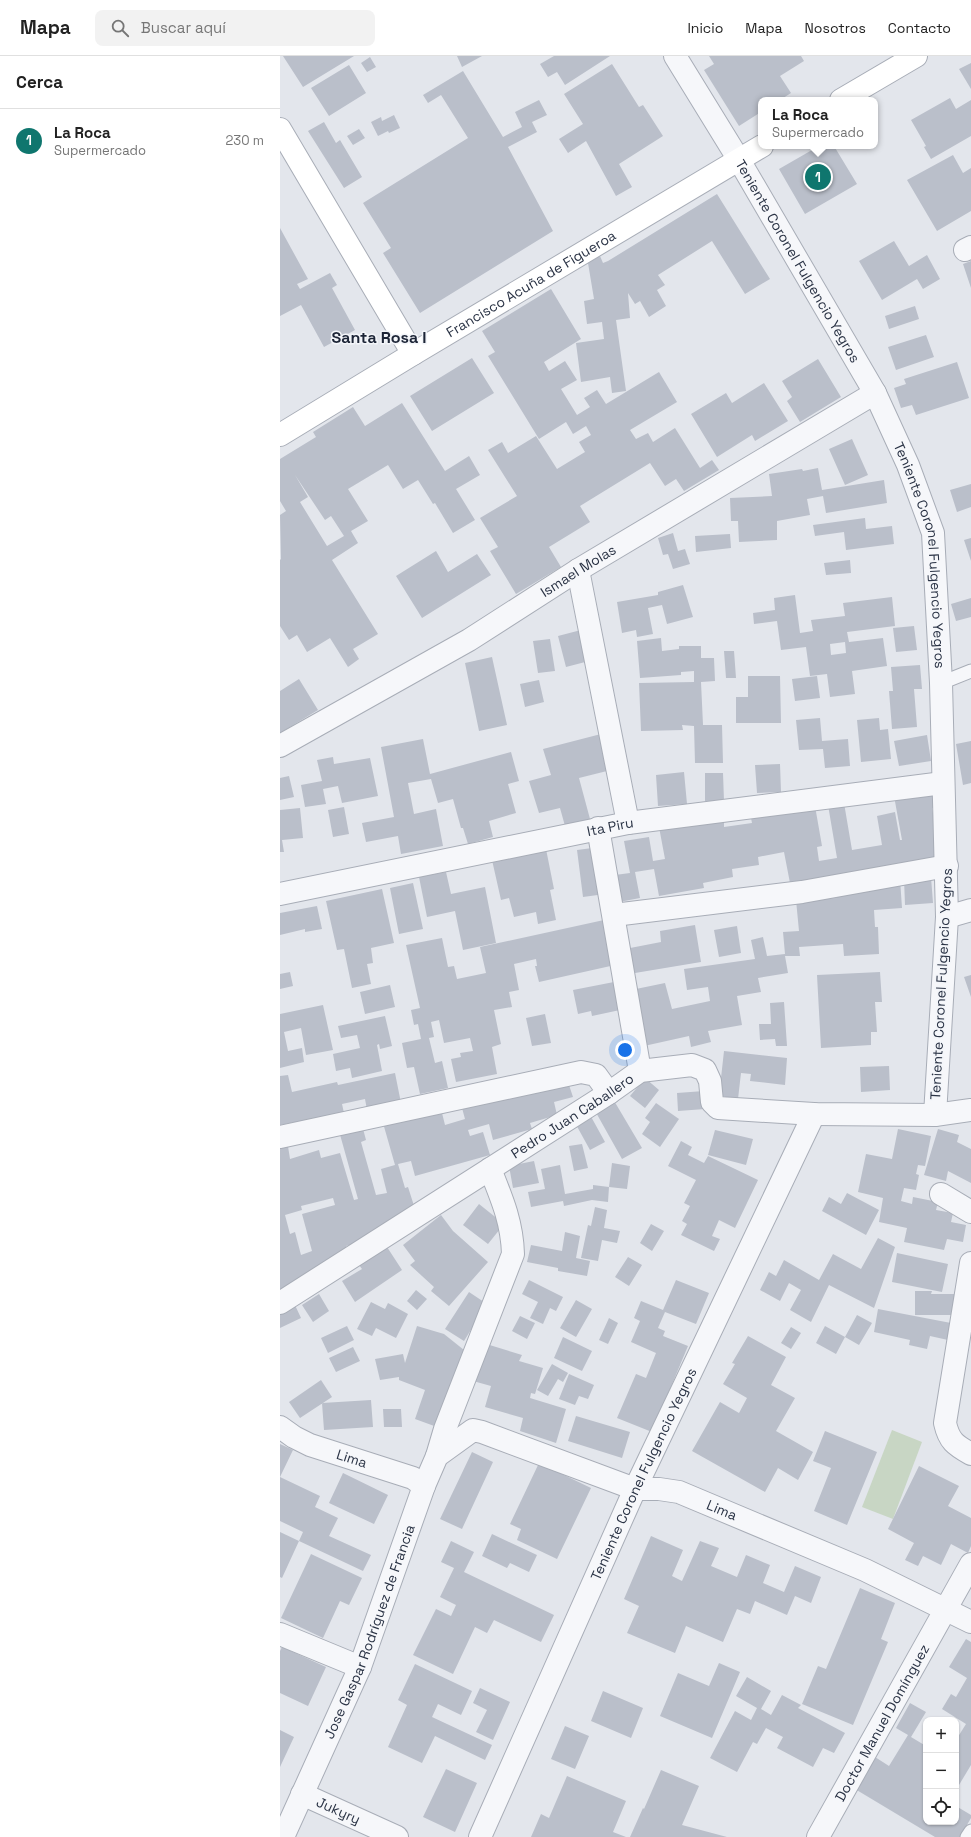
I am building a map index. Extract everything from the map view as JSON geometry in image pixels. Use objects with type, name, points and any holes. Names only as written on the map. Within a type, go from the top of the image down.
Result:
[{"type":"street","name":"Teniente Coronel Fulgencio Yegros","points":[[675,56],[739,160],[875,393],[908,465],[933,533],[941,683],[943,783],[947,866],[947,917],[935,1115]]},
{"type":"street","points":[[846,97],[916,56]]},
{"type":"street","points":[[280,129],[413,354]]},
{"type":"street","name":"Francisco Acuña de Figueroa","points":[[280,435],[758,148]]},
{"type":"street","name":"Ismael Molas","points":[[280,746],[469,640],[578,570],[875,393]]},
{"type":"street","points":[[578,570],[628,823]]},
{"type":"street","name":"Ita Piru","points":[[280,894],[598,828],[943,783]]},
{"type":"street","points":[[598,828],[640,1071]]},
{"type":"street","points":[[614,915],[802,892],[947,866]]},
{"type":"street","points":[[947,917],[971,910]]},
{"type":"street","name":"Pedro Juan Caballero","points":[[280,1303],[609,1093],[640,1071],[692,1065],[705,1070],[710,1081],[712,1102],[718,1108],[814,1114],[935,1115],[971,1110]]},
{"type":"street","points":[[280,1137],[582,1072],[596,1075],[609,1093]]},
{"type":"street","name":"Teniente Coronel Fulgencio Yegros","points":[[480,1837],[635,1489],[814,1114]]},
{"type":"street","name":"Jose Gaspar Rodríguez de Francia","points":[[283,1837],[360,1667],[424,1486],[437,1456],[445,1429],[512,1254],[512,1235],[507,1209],[490,1169]]},
{"type":"street","points":[[941,1194],[971,1212]]},
{"type":"street","points":[[971,1263],[945,1423],[948,1438],[971,1454]]},
{"type":"street","name":"Lima","points":[[280,1427],[294,1437],[310,1445],[413,1478],[424,1486]]},
{"type":"street","name":"Lima","points":[[437,1456],[473,1430],[482,1432],[635,1489],[659,1489],[679,1492],[864,1570],[971,1622]]},
{"type":"street","name":"Doctor Manuel Domínguez","points":[[818,1837],[971,1564]]},
{"type":"street","points":[[280,1634],[360,1667]]},
{"type":"street","name":"Jukyry","points":[[302,1794],[398,1837]]},
{"type":"lane","points":[[941,683],[971,671]]},
{"type":"lane","points":[[967,1837],[971,1831]]},
{"type":"green space","points":[[892,1430],[922,1442],[893,1519],[862,1507]]},
{"type":"building","points":[[283,56],[354,56],[303,87]]},
{"type":"building","points":[[457,56],[482,56],[462,67]]},
{"type":"building","points":[[554,56],[610,56],[565,85],[557,72],[548,77],[540,64]]},
{"type":"building","points":[[709,56],[801,56],[804,61],[780,76],[791,93],[785,97],[758,97],[758,114],[739,126],[704,70],[714,64]]},
{"type":"building","points":[[370,57],[376,67],[367,72],[361,63]]},
{"type":"building","points":[[971,63],[971,89],[959,69]]},
{"type":"building","points":[[612,64],[639,107],[643,105],[663,136],[619,164],[632,187],[616,196],[586,141],[568,153],[559,139],[583,124],[564,94]]},
{"type":"building","points":[[349,65],[366,93],[329,116],[311,88]]},
{"type":"building","points":[[463,71],[503,137],[522,127],[515,112],[539,100],[547,115],[532,122],[537,132],[508,147],[553,231],[420,313],[383,253],[391,248],[363,203],[468,138],[441,95],[428,103],[423,95]]},
{"type":"building","points":[[950,98],[956,109],[971,100],[971,136],[931,159],[924,147],[926,146],[911,120]]},
{"type":"building","points":[[394,115],[400,128],[389,133],[388,131],[378,136],[371,122],[381,117],[382,121]]},
{"type":"building","points":[[324,122],[336,143],[340,140],[362,177],[344,188],[308,131]]},
{"type":"building","points":[[359,129],[365,138],[353,145],[347,136]]},
{"type":"building","points":[[814,149],[836,149],[857,184],[805,214],[779,169]]},
{"type":"building","points":[[953,155],[963,173],[971,168],[971,211],[937,231],[907,180]]},
{"type":"building","points":[[717,194],[770,279],[745,294],[712,241],[658,275],[665,285],[657,290],[666,306],[649,317],[640,301],[635,304],[628,293],[630,318],[616,320],[626,391],[612,393],[610,377],[581,382],[576,343],[604,339],[602,322],[587,324],[584,301],[594,299],[588,263],[600,256],[603,263],[608,261]]},
{"type":"building","points":[[280,228],[308,279],[297,284],[300,289],[330,273],[337,285],[332,288],[355,330],[324,347],[301,305],[280,316]]},
{"type":"building","points":[[894,241],[909,266],[927,255],[940,279],[923,289],[917,279],[882,300],[859,261]]},
{"type":"building","points":[[971,261],[971,288],[963,264]]},
{"type":"building","points":[[551,289],[581,339],[544,362],[549,371],[565,361],[577,380],[561,389],[577,415],[590,407],[584,398],[597,390],[606,404],[659,372],[677,402],[630,430],[636,439],[648,433],[653,442],[675,428],[700,468],[712,460],[719,470],[684,491],[676,479],[665,486],[650,463],[580,506],[590,522],[549,547],[561,567],[516,594],[490,551],[498,547],[480,518],[517,496],[488,450],[502,442],[508,453],[536,436],[557,469],[585,452],[579,442],[591,435],[586,426],[573,434],[566,422],[539,439],[488,356],[495,352],[482,331]]},
{"type":"building","points":[[915,306],[919,319],[889,329],[885,316]]},
{"type":"building","points":[[926,335],[934,357],[896,370],[888,347]]},
{"type":"building","points":[[472,358],[494,393],[432,431],[410,396]]},
{"type":"building","points":[[818,359],[841,397],[800,422],[787,401],[792,397],[782,381]]},
{"type":"building","points":[[957,362],[969,398],[916,415],[912,405],[901,408],[894,388],[906,384],[904,379]]},
{"type":"building","points":[[764,383],[788,421],[755,441],[752,435],[717,457],[691,414],[726,393],[732,403]]},
{"type":"building","points":[[402,403],[445,471],[469,456],[480,475],[456,489],[475,520],[453,533],[435,503],[433,504],[418,480],[403,489],[388,465],[348,489],[368,521],[351,531],[358,543],[332,560],[378,634],[353,649],[359,659],[348,667],[330,638],[307,652],[297,635],[289,640],[280,626],[280,515],[286,511],[280,501],[280,459],[316,437],[313,432],[353,407],[365,426]],"holes":[[[295,475],[325,520],[331,516],[344,536],[327,546],[300,502],[308,497]]]},
{"type":"building","points":[[852,439],[868,475],[845,485],[829,449]]},
{"type":"building","points":[[818,468],[822,490],[884,480],[887,503],[826,513],[823,496],[807,499],[810,515],[777,521],[777,540],[739,542],[738,521],[731,521],[730,498],[772,496],[769,474]]},
{"type":"building","points":[[971,484],[971,507],[957,512],[950,490]]},
{"type":"building","points":[[865,518],[866,529],[892,526],[894,544],[846,550],[844,532],[815,536],[813,525]]},
{"type":"building","points":[[673,533],[678,551],[685,549],[690,564],[673,569],[668,554],[663,555],[658,538]]},
{"type":"building","points":[[730,534],[731,548],[696,552],[695,536]]},
{"type":"building","points":[[971,538],[971,561],[964,540]]},
{"type":"building","points":[[436,551],[448,572],[477,554],[491,575],[422,618],[396,576]]},
{"type":"building","points":[[850,560],[851,573],[826,575],[824,563]]},
{"type":"building","points":[[683,585],[693,617],[667,624],[662,605],[648,608],[653,634],[637,637],[636,630],[622,633],[617,602],[658,595],[658,592]]},
{"type":"building","points":[[795,595],[800,633],[813,631],[811,620],[845,616],[843,603],[892,597],[895,626],[847,632],[849,642],[883,638],[887,666],[852,671],[855,694],[830,697],[827,674],[810,676],[806,647],[781,650],[777,621],[754,624],[753,613],[775,610],[774,598]],"holes":[[[845,642],[846,653],[831,655],[830,644]]]},
{"type":"building","points":[[971,598],[971,617],[956,621],[951,604]]},
{"type":"building","points":[[914,626],[917,650],[896,652],[893,628]]},
{"type":"building","points":[[581,630],[589,661],[566,667],[558,636]]},
{"type":"building","points":[[661,638],[662,651],[679,649],[679,646],[701,646],[701,658],[714,658],[715,681],[701,682],[703,725],[722,725],[723,763],[695,763],[694,726],[682,725],[683,730],[641,731],[639,683],[694,682],[694,671],[681,672],[681,675],[640,678],[637,641]]},
{"type":"building","points":[[550,639],[555,671],[538,673],[533,641]]},
{"type":"building","points":[[724,651],[734,651],[736,678],[726,678]]},
{"type":"building","points":[[492,657],[507,725],[479,731],[465,663]]},
{"type":"building","points":[[920,665],[922,689],[914,689],[917,727],[892,729],[889,691],[893,691],[891,667]]},
{"type":"building","points":[[748,676],[780,676],[781,723],[736,723],[736,697],[748,697]]},
{"type":"building","points":[[817,676],[820,698],[795,701],[792,679]]},
{"type":"building","points":[[299,679],[318,710],[280,733],[280,691]]},
{"type":"building","points":[[539,680],[544,702],[525,707],[520,684]]},
{"type":"building","points":[[820,718],[822,741],[848,739],[850,766],[825,768],[823,749],[799,750],[796,720]]},
{"type":"building","points":[[879,718],[880,730],[888,729],[891,759],[861,762],[857,720]]},
{"type":"building","points":[[601,734],[611,770],[579,778],[590,819],[565,826],[560,808],[539,813],[529,781],[551,775],[543,749]]},
{"type":"building","points":[[927,735],[931,761],[899,766],[894,741]]},
{"type":"building","points":[[423,739],[430,774],[511,752],[519,781],[508,784],[516,813],[489,821],[493,837],[468,844],[463,828],[461,828],[453,799],[438,803],[431,779],[408,783],[414,814],[436,809],[443,846],[401,854],[398,836],[366,842],[362,823],[394,817],[381,747]]},
{"type":"building","points":[[971,741],[971,783],[963,785],[956,744]]},
{"type":"building","points":[[333,757],[334,764],[370,758],[378,796],[342,803],[338,786],[323,789],[326,804],[305,807],[301,785],[322,781],[317,760]]},
{"type":"building","points":[[780,764],[781,792],[757,793],[755,765]]},
{"type":"building","points":[[684,772],[687,804],[658,806],[656,775]]},
{"type":"building","points":[[705,773],[723,773],[724,801],[705,801]]},
{"type":"building","points":[[289,776],[294,797],[280,800],[280,778]]},
{"type":"building","points":[[933,789],[936,807],[932,808],[941,858],[790,883],[784,852],[758,857],[759,865],[732,869],[733,877],[703,883],[704,888],[659,896],[654,869],[635,872],[640,898],[619,902],[615,875],[630,873],[624,841],[649,837],[653,861],[665,859],[659,827],[692,822],[693,826],[724,821],[724,827],[752,823],[751,818],[815,806],[822,846],[817,847],[819,861],[837,858],[828,805],[844,803],[852,850],[882,845],[877,816],[895,812],[900,840],[902,840],[894,796]]},
{"type":"building","points":[[344,807],[349,834],[333,837],[328,810]]},
{"type":"building","points":[[300,808],[303,838],[282,840],[284,852],[280,852],[280,810]]},
{"type":"building","points":[[600,847],[605,894],[583,897],[577,850]]},
{"type":"building","points":[[546,849],[554,889],[550,890],[556,920],[538,924],[536,912],[514,917],[509,898],[501,900],[492,860]]},
{"type":"building","points":[[446,872],[451,894],[485,887],[496,943],[463,950],[455,911],[427,917],[419,877]]},
{"type":"building","points":[[931,877],[933,903],[905,905],[904,879]]},
{"type":"building","points":[[900,879],[902,908],[874,910],[875,927],[878,927],[879,954],[844,956],[843,944],[799,947],[800,956],[785,956],[788,973],[758,978],[761,992],[737,996],[742,1025],[708,1031],[711,1042],[691,1047],[689,1036],[644,1046],[637,1017],[642,1017],[636,989],[665,983],[672,1009],[710,1001],[708,987],[687,990],[684,969],[755,959],[751,940],[763,937],[767,956],[785,954],[783,932],[799,931],[796,900],[837,898],[837,886]]},
{"type":"building","points":[[413,883],[423,929],[399,934],[390,888]]},
{"type":"building","points":[[382,889],[394,943],[371,948],[373,963],[367,964],[371,984],[352,988],[344,949],[337,950],[326,901]]},
{"type":"building","points":[[317,906],[322,929],[305,932],[305,929],[280,935],[280,913]]},
{"type":"building","points":[[604,920],[615,965],[539,982],[535,966],[537,966],[536,959],[514,964],[519,990],[509,992],[512,1007],[494,1010],[501,1044],[492,1047],[497,1074],[456,1082],[451,1059],[461,1057],[460,1053],[473,1051],[470,1038],[444,1043],[439,1020],[431,1022],[434,1037],[429,1038],[435,1063],[442,1061],[448,1088],[420,1094],[414,1067],[407,1068],[402,1043],[421,1039],[418,1024],[414,1025],[411,1010],[420,1008],[406,945],[442,938],[448,967],[454,966],[457,979],[486,973],[480,947]]},
{"type":"building","points":[[695,925],[701,962],[629,974],[625,949],[661,942],[660,931]]},
{"type":"building","points":[[737,926],[741,953],[719,957],[714,930]]},
{"type":"building","points":[[290,972],[293,986],[280,989],[280,974]]},
{"type":"building","points":[[880,972],[882,1002],[875,1002],[877,1032],[871,1032],[871,1045],[821,1048],[817,975]]},
{"type":"building","points":[[971,975],[971,997],[964,977]]},
{"type":"building","points":[[614,982],[620,1010],[592,1016],[591,1011],[578,1014],[573,990]]},
{"type":"building","points":[[390,985],[395,1007],[365,1014],[360,992]]},
{"type":"building","points":[[784,1002],[787,1046],[776,1046],[775,1039],[760,1040],[759,1024],[771,1024],[770,1003]]},
{"type":"building","points":[[323,1005],[333,1050],[306,1055],[301,1028],[284,1032],[288,1051],[302,1048],[304,1062],[280,1068],[280,1014]]},
{"type":"building","points":[[545,1014],[551,1043],[532,1046],[526,1018]]},
{"type":"building","points":[[385,1016],[392,1046],[380,1049],[379,1044],[377,1045],[382,1071],[352,1078],[350,1068],[336,1071],[333,1054],[360,1048],[357,1035],[341,1038],[338,1026]]},
{"type":"building","points":[[724,1051],[787,1058],[785,1085],[750,1081],[751,1074],[741,1073],[738,1099],[719,1096]]},
{"type":"building","points":[[889,1066],[890,1090],[861,1092],[860,1067]]},
{"type":"building","points":[[395,1073],[401,1103],[367,1110],[365,1099],[342,1104],[344,1113],[280,1125],[280,1076],[288,1075],[292,1092],[337,1082],[338,1085]]},
{"type":"building","points":[[645,1078],[659,1090],[645,1108],[630,1096]]},
{"type":"building","points":[[567,1079],[573,1097],[554,1102],[557,1115],[530,1123],[532,1129],[493,1140],[489,1124],[468,1130],[470,1136],[483,1132],[490,1155],[415,1176],[411,1161],[398,1164],[405,1188],[408,1187],[416,1212],[369,1240],[346,1246],[349,1255],[333,1265],[306,1273],[308,1282],[280,1289],[280,1142],[287,1140],[290,1159],[319,1150],[321,1158],[340,1153],[354,1200],[358,1199],[339,1131],[362,1125],[366,1140],[361,1142],[376,1195],[387,1193],[381,1169],[395,1165],[383,1123],[441,1109],[445,1125],[465,1119],[462,1108]],"holes":[[[333,1198],[335,1205],[302,1214],[312,1251],[301,1255],[295,1232],[290,1234],[285,1215],[302,1210],[301,1206]]]},
{"type":"building","points":[[704,1091],[705,1109],[678,1111],[677,1093]]},
{"type":"building","points":[[613,1099],[642,1148],[622,1159],[594,1109]]},
{"type":"building","points":[[656,1103],[679,1119],[660,1147],[642,1134],[650,1122],[645,1118]]},
{"type":"building","points":[[589,1113],[605,1142],[590,1150],[574,1121]]},
{"type":"building","points":[[898,1129],[931,1136],[925,1166],[918,1165],[916,1174],[919,1175],[916,1190],[904,1188],[901,1201],[912,1204],[913,1197],[938,1202],[936,1210],[953,1213],[951,1222],[966,1225],[963,1242],[947,1239],[944,1250],[904,1242],[907,1228],[879,1222],[883,1198],[858,1192],[866,1154],[892,1159]]},
{"type":"building","points":[[938,1129],[959,1135],[957,1142],[971,1149],[971,1183],[948,1171],[946,1181],[924,1175]]},
{"type":"building","points":[[715,1130],[753,1139],[746,1165],[708,1155]]},
{"type":"building","points":[[681,1141],[692,1147],[688,1155],[704,1163],[708,1156],[758,1180],[735,1228],[719,1220],[712,1236],[720,1239],[714,1251],[681,1235],[687,1224],[682,1221],[690,1206],[684,1203],[696,1180],[668,1166]]},
{"type":"building","points":[[582,1144],[588,1168],[574,1171],[569,1146]]},
{"type":"building","points":[[534,1161],[539,1183],[513,1188],[509,1166]]},
{"type":"building","points":[[612,1163],[630,1166],[627,1189],[609,1187]]},
{"type":"building","points":[[560,1165],[565,1194],[593,1189],[593,1185],[609,1187],[608,1202],[592,1200],[564,1206],[563,1201],[531,1207],[528,1192],[545,1189],[541,1169]]},
{"type":"building","points":[[847,1193],[879,1210],[866,1235],[822,1211],[829,1197],[841,1204]]},
{"type":"building","points":[[479,1204],[504,1224],[488,1244],[463,1225]]},
{"type":"building","points":[[595,1207],[607,1210],[604,1228],[620,1231],[617,1243],[602,1240],[598,1261],[581,1258],[588,1225],[591,1226]]},
{"type":"building","points":[[441,1215],[453,1231],[488,1262],[449,1306],[431,1291],[434,1287],[410,1265],[415,1261],[403,1245]]},
{"type":"building","points":[[651,1224],[664,1231],[652,1251],[640,1243]]},
{"type":"building","points":[[565,1232],[580,1236],[576,1258],[590,1261],[587,1276],[558,1271],[558,1268],[527,1262],[531,1245],[562,1251]]},
{"type":"building","points":[[878,1238],[895,1247],[874,1308],[829,1285],[811,1322],[790,1310],[801,1290],[789,1283],[780,1301],[760,1290],[769,1272],[776,1276],[784,1260],[819,1280],[833,1254],[861,1269]]},
{"type":"building","points":[[387,1247],[402,1270],[355,1302],[342,1281],[362,1269],[359,1265]]},
{"type":"building","points":[[897,1253],[948,1264],[942,1292],[892,1282]]},
{"type":"building","points":[[628,1257],[642,1265],[629,1286],[615,1277]]},
{"type":"building","points":[[529,1280],[563,1297],[556,1311],[550,1308],[543,1324],[530,1318],[538,1302],[522,1294]]},
{"type":"building","points":[[676,1280],[709,1293],[696,1324],[665,1312],[658,1328],[665,1331],[663,1336],[688,1346],[652,1432],[617,1418],[636,1374],[646,1378],[656,1353],[631,1342],[640,1321],[634,1318],[641,1301],[663,1310]]},
{"type":"building","points":[[416,1290],[427,1299],[417,1310],[407,1301]]},
{"type":"building","points":[[915,1291],[932,1291],[931,1294],[957,1294],[958,1315],[915,1315]]},
{"type":"building","points":[[469,1292],[487,1304],[464,1341],[445,1329]]},
{"type":"building","points":[[319,1294],[329,1311],[313,1322],[302,1305]]},
{"type":"building","points":[[576,1300],[592,1309],[576,1337],[560,1328]]},
{"type":"building","points":[[371,1302],[385,1309],[388,1303],[408,1314],[396,1338],[376,1328],[372,1336],[357,1329]]},
{"type":"building","points":[[294,1303],[301,1318],[280,1328],[280,1310]]},
{"type":"building","points":[[878,1309],[951,1323],[948,1340],[930,1336],[927,1349],[909,1345],[910,1340],[874,1332]]},
{"type":"building","points":[[857,1315],[872,1323],[859,1345],[845,1337]]},
{"type":"building","points":[[520,1316],[535,1323],[527,1339],[512,1331]]},
{"type":"building","points":[[609,1318],[618,1323],[608,1344],[599,1340]]},
{"type":"building","points":[[347,1326],[354,1340],[328,1353],[321,1338]]},
{"type":"building","points":[[417,1326],[444,1334],[464,1350],[437,1427],[415,1419],[425,1390],[399,1380],[399,1377],[380,1380],[375,1359],[403,1354],[405,1363]]},
{"type":"building","points":[[825,1326],[845,1337],[836,1354],[816,1343]]},
{"type":"building","points":[[791,1327],[801,1333],[791,1349],[781,1343]]},
{"type":"building","points":[[748,1336],[786,1357],[771,1385],[795,1398],[776,1431],[813,1452],[798,1480],[778,1468],[765,1492],[692,1451],[720,1402],[739,1413],[747,1398],[723,1384],[735,1364],[732,1363]]},
{"type":"building","points":[[563,1337],[592,1351],[582,1371],[554,1358]]},
{"type":"building","points":[[483,1343],[522,1355],[519,1361],[543,1368],[535,1394],[531,1393],[530,1398],[566,1409],[556,1443],[520,1431],[523,1418],[485,1407],[491,1386],[473,1381]]},
{"type":"building","points":[[353,1347],[360,1361],[336,1372],[329,1358]]},
{"type":"building","points":[[552,1364],[568,1373],[563,1382],[558,1379],[548,1396],[537,1390]]},
{"type":"building","points":[[569,1374],[594,1385],[588,1399],[579,1396],[575,1405],[559,1399]]},
{"type":"building","points":[[321,1380],[332,1397],[300,1418],[289,1402]]},
{"type":"building","points":[[371,1400],[373,1427],[324,1430],[322,1403]]},
{"type":"building","points":[[383,1409],[401,1409],[402,1427],[384,1427]]},
{"type":"building","points":[[576,1416],[630,1432],[622,1458],[568,1441]]},
{"type":"building","points":[[825,1431],[877,1452],[847,1525],[814,1511],[831,1468],[813,1461]]},
{"type":"building","points":[[280,1444],[293,1450],[280,1477]]},
{"type":"building","points":[[472,1452],[493,1462],[462,1529],[440,1519]]},
{"type":"building","points":[[539,1463],[591,1488],[557,1559],[517,1540],[521,1529],[510,1524]]},
{"type":"building","points":[[919,1466],[959,1486],[948,1506],[971,1518],[971,1546],[968,1553],[951,1544],[941,1565],[923,1556],[918,1566],[905,1560],[914,1543],[888,1529]]},
{"type":"building","points":[[343,1473],[388,1495],[374,1524],[329,1503]]},
{"type":"building","points":[[280,1477],[320,1496],[315,1507],[338,1518],[329,1536],[371,1555],[363,1571],[299,1541],[303,1532],[280,1521]]},
{"type":"building","points":[[280,1532],[299,1541],[282,1578],[280,1577]]},
{"type":"building","points":[[492,1534],[537,1555],[529,1572],[510,1563],[507,1568],[482,1556]]},
{"type":"building","points":[[651,1536],[683,1550],[672,1576],[682,1581],[700,1541],[719,1548],[711,1566],[737,1577],[746,1555],[770,1565],[763,1583],[784,1592],[795,1566],[821,1577],[811,1603],[795,1596],[787,1615],[755,1601],[750,1614],[737,1609],[723,1642],[686,1626],[675,1653],[627,1633],[639,1606],[624,1599]]},
{"type":"building","points":[[451,1541],[474,1552],[464,1572],[554,1615],[541,1642],[494,1620],[487,1633],[475,1627],[453,1674],[413,1655],[436,1609],[451,1616],[456,1605],[440,1597],[454,1568],[441,1562]]},
{"type":"building","points":[[311,1554],[362,1578],[349,1605],[340,1601],[323,1638],[281,1618]]},
{"type":"building","points":[[860,1588],[895,1603],[881,1639],[888,1642],[853,1725],[802,1704],[818,1666],[826,1669]]},
{"type":"building","points":[[966,1639],[971,1642],[971,1765],[959,1785],[959,1735],[966,1724],[959,1720],[959,1717],[955,1717],[942,1709],[951,1694],[956,1697],[967,1678],[949,1667]]},
{"type":"building","points":[[282,1647],[326,1667],[308,1706],[280,1693],[280,1651]]},
{"type":"building","points":[[719,1663],[740,1672],[712,1738],[660,1716],[678,1673],[709,1686]]},
{"type":"building","points":[[415,1664],[472,1691],[461,1715],[438,1704],[432,1717],[492,1745],[485,1760],[435,1736],[422,1763],[388,1747],[407,1705],[398,1700]]},
{"type":"building","points":[[747,1677],[771,1691],[761,1709],[771,1715],[782,1695],[801,1705],[798,1708],[845,1733],[834,1753],[823,1748],[813,1767],[777,1748],[783,1737],[766,1728],[757,1744],[753,1742],[737,1772],[710,1758],[735,1711],[751,1720],[757,1708],[736,1696]]},
{"type":"building","points":[[480,1688],[510,1702],[493,1740],[476,1732],[487,1710],[473,1703]]},
{"type":"building","points":[[603,1691],[643,1708],[631,1738],[591,1721]]},
{"type":"building","points":[[910,1703],[926,1712],[911,1737],[923,1744],[923,1825],[959,1825],[959,1808],[971,1815],[971,1818],[960,1837],[935,1837],[855,1789],[875,1757],[889,1766],[908,1735],[896,1728]]},
{"type":"building","points":[[565,1726],[589,1736],[575,1769],[551,1759]]},
{"type":"building","points":[[280,1730],[294,1737],[280,1767]]},
{"type":"building","points":[[446,1769],[477,1783],[455,1832],[423,1817]]},
{"type":"building","points":[[661,1770],[699,1786],[682,1825],[727,1837],[630,1837]]},
{"type":"building","points":[[567,1776],[626,1801],[613,1832],[626,1837],[531,1837],[541,1814],[549,1818]]},
{"type":"place","name":"La Roca","points":[[818,177]]},
{"type":"district","name":"Santa Rosa I","points":[[379,337]]}]
